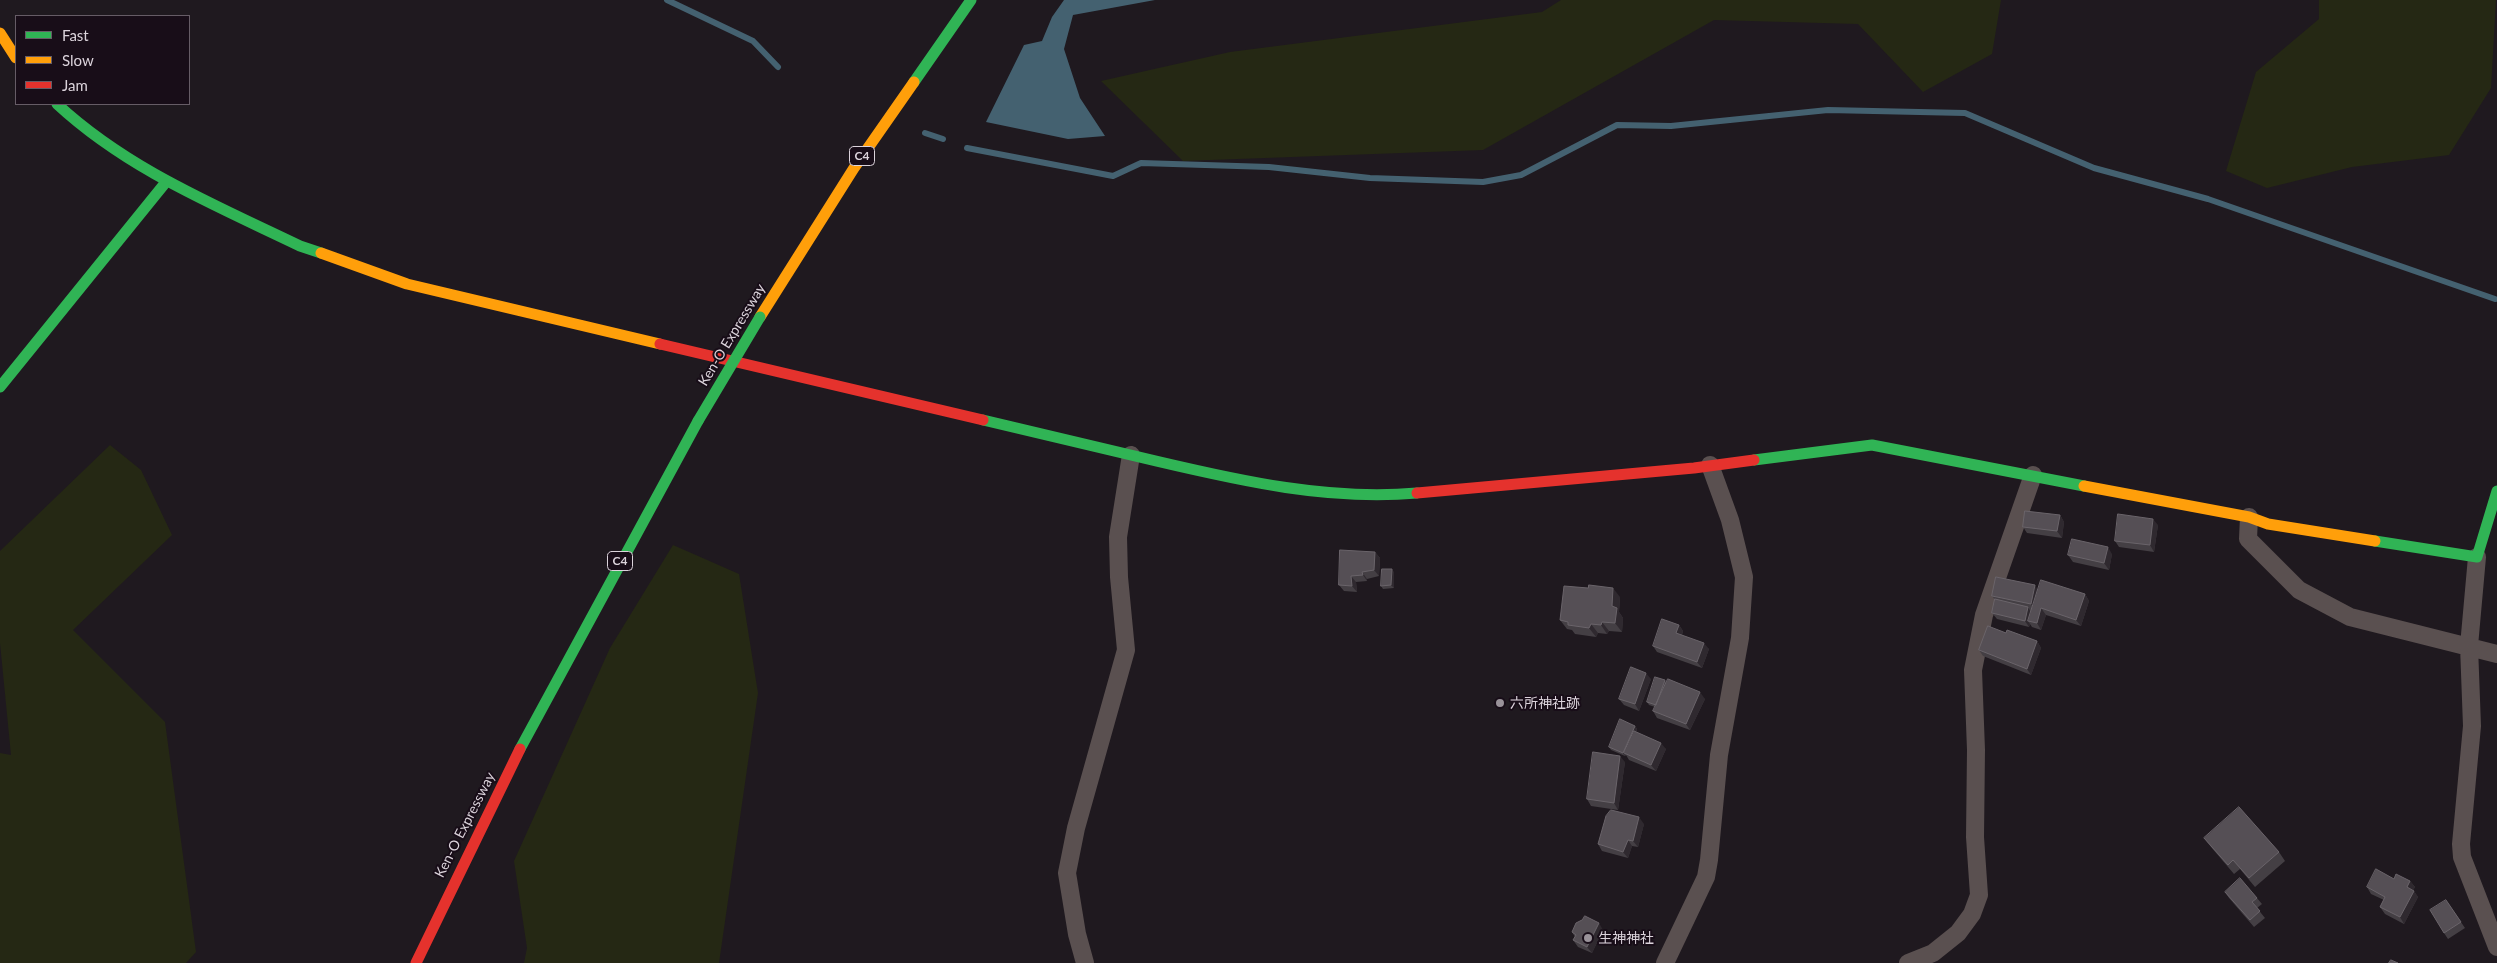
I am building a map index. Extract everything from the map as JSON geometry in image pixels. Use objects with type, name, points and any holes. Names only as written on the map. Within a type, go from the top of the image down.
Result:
[{"type":"main road","name":"Ken-O Expressway","points":[[416,963],[457,874],[545,702],[628,546],[698,421],[760,317],[854,168],[970,0]]},
{"type":"main road","points":[[0,33],[15,56]]},
{"type":"main road","points":[[58,105],[112,149],[166,182],[300,246],[407,284],[1234,479],[1314,491],[1389,496],[1710,465],[1872,445],[2249,517],[2268,524],[2476,557],[2497,491]]},
{"type":"main road","points":[[0,387],[166,182]]},
{"type":"main road","name":"Ken-O Expressway","points":[[426,963],[545,702]]},
{"type":"main road","points":[[406,963],[457,874]]},
{"type":"street","points":[[1085,963],[1077,934],[1067,874],[1076,828],[1126,650],[1119,576],[1118,537],[1132,455]]},
{"type":"street","points":[[1666,963],[1706,877],[1719,755],[1740,638],[1744,578],[1730,520],[1710,465]]},
{"type":"street","points":[[1908,963],[1933,953],[1958,933],[1972,914],[1979,895],[1975,837],[1976,750],[1973,670],[1984,615],[2033,475]]},
{"type":"street","points":[[2249,517],[2248,539],[2299,590],[2350,617],[2497,654]]},
{"type":"street","points":[[2476,557],[2469,646],[2472,726],[2461,844],[2464,860],[2497,947]]},
{"type":"green space","points":[[1561,0],[2001,0],[1992,54],[1923,92],[1858,24],[1714,20],[1483,150],[1183,161],[1101,81],[1230,52],[1542,12]]},
{"type":"green space","points":[[2319,0],[2496,0],[2491,88],[2449,155],[2352,167],[2267,188],[2226,171],[2256,72],[2319,19]]},
{"type":"green space","points":[[110,445],[141,470],[172,535],[73,630],[165,722],[196,952],[186,963],[0,963],[0,753],[11,755],[0,643],[0,551]]},
{"type":"green space","points":[[673,545],[739,574],[758,693],[719,963],[524,963],[527,948],[514,861],[610,648]]},
{"type":"water","points":[[1064,0],[1155,0],[1073,15],[1064,49],[1080,98],[1105,136],[1068,139],[986,122],[1024,45],[1042,41],[1052,17]]},
{"type":"building","points":[[2025,511],[2060,515],[2057,531],[2023,527]]},
{"type":"building","points":[[2118,514],[2153,519],[2150,545],[2115,541]]},
{"type":"building","points":[[2072,539],[2108,547],[2104,563],[2068,555]]},
{"type":"building","points":[[1340,550],[1375,552],[1374,570],[1362,572],[1363,575],[1351,576],[1352,586],[1339,585]]},
{"type":"building","points":[[1382,569],[1392,569],[1391,585],[1381,586]]},
{"type":"building","points":[[1996,577],[2035,585],[2031,604],[1992,596]]},
{"type":"building","points":[[2041,580],[2085,594],[2076,620],[2041,608],[2037,623],[2028,621]]},
{"type":"building","points":[[1589,585],[1613,588],[1612,606],[1617,608],[1615,623],[1602,622],[1601,625],[1591,624],[1589,628],[1568,625],[1568,622],[1560,620],[1564,586],[1588,588]]},
{"type":"building","points":[[1995,599],[2028,607],[2025,621],[1992,613]]},
{"type":"building","points":[[1662,619],[1679,625],[1676,633],[1704,643],[1697,662],[1653,646]]},
{"type":"building","points":[[1988,626],[2006,633],[2007,630],[2037,641],[2027,669],[1979,650]]},
{"type":"building","points":[[1631,667],[1646,673],[1635,704],[1619,699]]},
{"type":"building","points":[[1655,677],[1665,680],[1656,705],[1647,702]]},
{"type":"building","points":[[1668,679],[1700,692],[1686,724],[1653,711]]},
{"type":"building","points":[[1620,719],[1635,726],[1623,753],[1609,747]]},
{"type":"building","points":[[1634,731],[1661,743],[1651,765],[1624,753]]},
{"type":"building","points":[[1593,752],[1620,756],[1614,803],[1587,799]]},
{"type":"building","points":[[2239,807],[2279,852],[2249,878],[2233,860],[2228,865],[2204,838]]},
{"type":"building","points":[[1611,810],[1639,817],[1633,841],[1628,840],[1623,852],[1598,844],[1606,816]]},
{"type":"building","points":[[2376,869],[2394,879],[2396,874],[2410,881],[2407,887],[2414,891],[2400,917],[2380,907],[2385,897],[2367,887]]},
{"type":"building","points":[[2240,878],[2257,898],[2252,902],[2260,911],[2250,920],[2225,892]]},
{"type":"building","points":[[2446,900],[2461,922],[2444,933],[2430,910]]},
{"type":"building","points":[[1585,916],[1599,923],[1587,947],[1573,940],[1576,935],[1572,932],[1576,923]]},
{"type":"waterway","points":[[667,0],[753,41],[778,67]]},
{"type":"waterway","points":[[967,148],[1113,176],[1141,163],[1269,167],[1370,178],[1483,182],[1521,175],[1617,125],[1671,126],[1828,110],[1965,113],[2094,168],[2208,199],[2495,299]]},
{"type":"waterway","points":[[925,133],[943,139]]},
{"type":"traffic: fast","points":[[914,82],[971,0]]},
{"type":"traffic: fast","points":[[58,105],[84,127],[142,167],[204,200],[300,246],[321,253]]},
{"type":"traffic: fast","points":[[0,387],[166,182]]},
{"type":"traffic: fast","points":[[698,421],[760,317]]},
{"type":"traffic: fast","points":[[983,420],[1188,468],[1286,488],[1351,494],[1417,493]]},
{"type":"traffic: fast","points":[[520,749],[698,421]]},
{"type":"traffic: fast","points":[[1754,460],[1872,445],[2084,486]]},
{"type":"traffic: fast","points":[[2375,541],[2477,557],[2497,491]]},
{"type":"traffic: slow","points":[[0,33],[15,56]]},
{"type":"traffic: slow","points":[[760,317],[854,168],[914,82]]},
{"type":"traffic: slow","points":[[321,253],[407,284],[660,344]]},
{"type":"traffic: slow","points":[[2084,486],[2249,517],[2268,524],[2375,541]]},
{"type":"traffic: jam","points":[[660,344],[983,420]]},
{"type":"traffic: jam","points":[[1417,493],[1694,468],[1754,460]]},
{"type":"traffic: jam","points":[[416,963],[520,749]]},
{"type":"place","name":"六所神社跡","points":[[1500,703]]},
{"type":"place","name":"生神神社","points":[[1588,938]]}]
